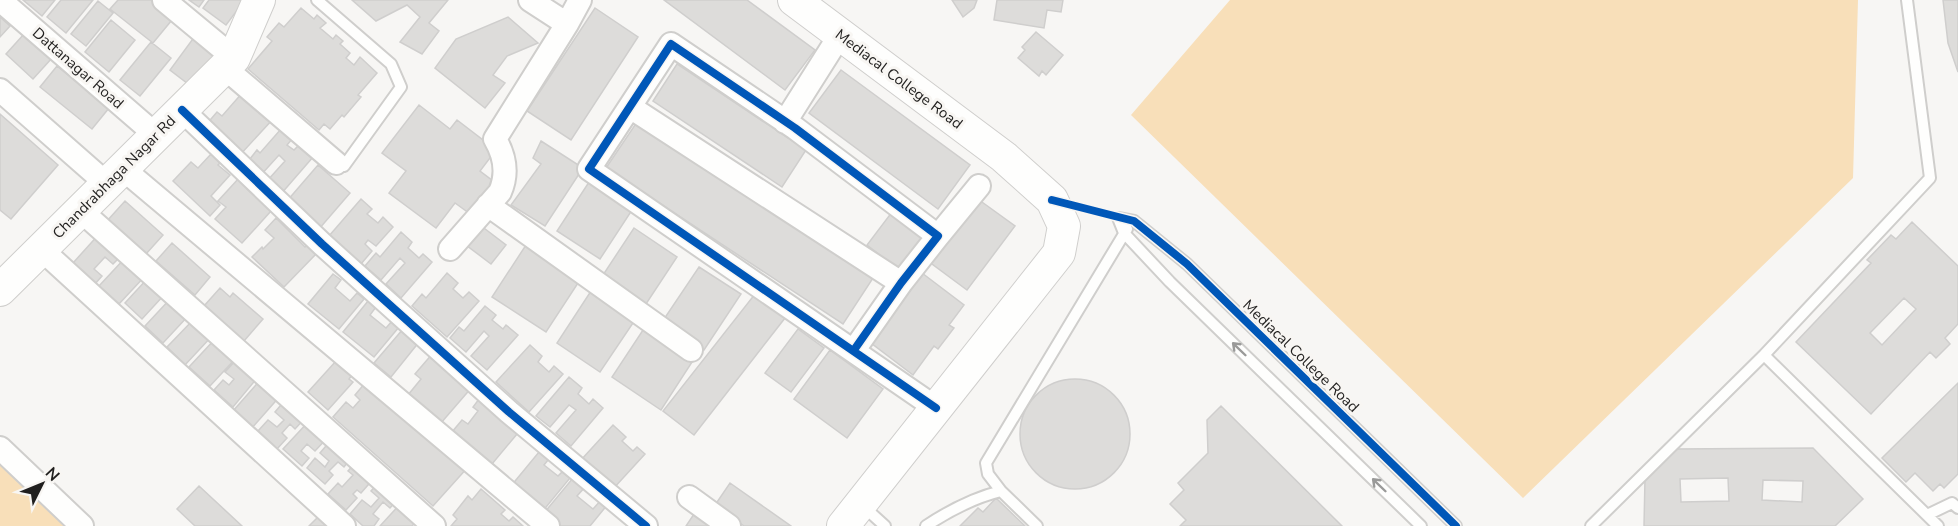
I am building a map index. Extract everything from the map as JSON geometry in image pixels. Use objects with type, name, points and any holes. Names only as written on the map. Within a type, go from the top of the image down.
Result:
[{"type":"street","name":"Dattanagar Road","points":[[0,0],[156,135]]},
{"type":"street","points":[[164,0],[340,164]]},
{"type":"street","name":"Chandrabhaga Nagar Rd","points":[[0,290],[230,63],[259,0]]},
{"type":"street","points":[[530,0],[567,24]]},
{"type":"street","points":[[450,249],[500,192],[504,181],[502,151],[495,139],[580,0]]},
{"type":"street","name":"Mediacal College Road","points":[[794,0],[1004,157],[1052,200],[1065,226],[1059,253],[852,515]]},
{"type":"street","points":[[790,125],[846,39]]},
{"type":"street","points":[[936,408],[589,169],[671,44],[790,125],[938,236]]},
{"type":"street","points":[[0,90],[115,176],[548,526]]},
{"type":"street","points":[[630,107],[901,283]]},
{"type":"street","points":[[182,110],[331,252],[509,412],[646,526]]},
{"type":"street","points":[[854,350],[901,283],[979,186]]},
{"type":"street","points":[[488,206],[691,350]]},
{"type":"street","points":[[80,210],[434,526]]},
{"type":"street","points":[[41,249],[344,526]]},
{"type":"street","points":[[0,448],[82,526]]},
{"type":"street","points":[[688,497],[729,526]]},
{"type":"lane","points":[[317,0],[391,64],[401,87],[340,164]]},
{"type":"lane","points":[[1591,526],[1764,356],[1930,178],[1907,0]]},
{"type":"lane","name":"Mediacal College Road","points":[[1124,233],[1118,218],[1134,221],[1187,264],[1456,526]]},
{"type":"lane","points":[[1036,526],[1000,491],[988,474],[986,463],[1124,233],[1134,221]]},
{"type":"lane","points":[[1124,233],[1170,282],[1421,526]]},
{"type":"lane","points":[[1764,356],[1938,526]]},
{"type":"lane","points":[[926,526],[977,497],[1000,491]]},
{"type":"lane","points":[[1927,515],[1952,503],[1958,508]]},
{"type":"lane","points":[[852,515],[885,526]]},
{"type":"shaded area","points":[[1230,0],[1858,0],[1853,178],[1523,498],[1131,115]]},
{"type":"shaded area","points":[[0,463],[66,526],[0,526]]},
{"type":"building","points":[[23,0],[55,0],[42,16]]},
{"type":"building","points":[[61,0],[93,0],[66,33],[47,17]]},
{"type":"building","points":[[118,0],[157,0],[176,15],[153,43],[110,9]]},
{"type":"building","points":[[189,0],[204,0],[199,7]]},
{"type":"building","points":[[209,0],[245,0],[226,25],[203,8]]},
{"type":"building","points":[[352,0],[448,0],[429,23],[439,31],[422,54],[400,42],[420,17],[407,5],[376,21]]},
{"type":"building","points":[[664,0],[747,0],[815,50],[785,90]]},
{"type":"building","points":[[952,0],[977,0],[974,8],[963,17]]},
{"type":"building","points":[[997,0],[1063,0],[1061,12],[1047,10],[1044,28],[994,20]]},
{"type":"building","points":[[1943,0],[1958,0],[1958,72],[1948,43]]},
{"type":"building","points":[[98,1],[113,13],[86,46],[71,34]]},
{"type":"building","points":[[301,8],[314,19],[317,15],[326,23],[320,28],[333,39],[336,35],[343,41],[340,44],[350,53],[346,58],[354,65],[360,57],[377,73],[358,95],[361,97],[330,129],[324,124],[319,130],[248,69],[272,41],[267,37],[279,23],[284,27]]},
{"type":"building","points":[[595,8],[638,37],[571,140],[527,111]]},
{"type":"building","points":[[0,17],[10,26],[0,37]]},
{"type":"building","points":[[508,17],[538,43],[507,56],[493,75],[505,83],[485,108],[435,68],[456,39]]},
{"type":"building","points":[[111,20],[135,40],[109,72],[85,52]]},
{"type":"building","points":[[1036,32],[1063,55],[1046,75],[1042,71],[1039,76],[1018,58],[1025,50],[1022,47]]},
{"type":"building","points":[[24,34],[52,58],[33,79],[6,54]]},
{"type":"building","points":[[195,36],[217,53],[192,87],[170,70]]},
{"type":"building","points":[[151,42],[171,58],[140,96],[120,80]]},
{"type":"building","points":[[677,64],[806,150],[782,187],[653,101]]},
{"type":"building","points":[[57,66],[109,108],[92,129],[40,87]]},
{"type":"building","points":[[841,70],[970,165],[938,209],[809,113]]},
{"type":"building","points":[[243,92],[273,119],[239,156],[205,126],[217,112],[222,116]]},
{"type":"building","points":[[419,105],[450,129],[457,120],[496,150],[480,171],[497,184],[473,216],[455,203],[436,228],[389,193],[406,171],[382,153]]},
{"type":"building","points":[[0,114],[58,165],[11,219],[0,210]]},
{"type":"building","points":[[639,119],[875,275],[843,324],[606,168]]},
{"type":"building","points":[[281,129],[292,139],[287,145],[294,150],[299,145],[313,157],[281,194],[267,181],[285,161],[279,155],[260,176],[246,164],[257,150],[260,153]]},
{"type":"building","points":[[541,141],[583,168],[545,226],[511,205],[541,164],[533,158]]},
{"type":"building","points":[[211,154],[220,163],[218,165],[230,175],[211,196],[220,205],[210,216],[173,181],[191,162],[198,168]]},
{"type":"building","points":[[318,165],[350,193],[319,229],[287,201]]},
{"type":"building","points":[[239,178],[249,187],[247,189],[271,211],[242,243],[215,219],[226,207],[218,201]]},
{"type":"building","points":[[591,179],[634,207],[600,259],[557,231]]},
{"type":"building","points":[[975,197],[1015,226],[967,290],[928,261]]},
{"type":"building","points":[[361,199],[372,209],[367,214],[378,223],[383,217],[393,227],[376,246],[368,240],[365,244],[372,251],[361,264],[329,236]]},
{"type":"building","points":[[125,201],[163,235],[146,254],[107,221]]},
{"type":"building","points":[[892,212],[923,236],[898,269],[867,245]]},
{"type":"building","points":[[276,218],[305,247],[310,243],[318,252],[284,287],[252,257],[274,238],[265,230]]},
{"type":"building","points":[[476,222],[506,245],[491,264],[462,242]]},
{"type":"building","points":[[1912,222],[1958,266],[1958,324],[1945,338],[1950,344],[1936,358],[1930,352],[1871,414],[1796,342],[1871,263],[1867,260],[1891,235],[1896,239]],"holes":[[[1904,298],[1916,309],[1882,345],[1870,333]]]},
{"type":"building","points":[[634,228],[677,257],[644,307],[601,278]]},
{"type":"building","points":[[401,232],[412,242],[408,248],[419,258],[423,254],[432,262],[401,298],[386,284],[405,263],[400,258],[381,280],[365,266],[376,253],[380,257]]},
{"type":"building","points":[[100,233],[123,254],[113,264],[105,257],[94,269],[102,276],[95,284],[73,263]]},
{"type":"building","points":[[172,243],[210,277],[195,295],[156,261]]},
{"type":"building","points":[[526,245],[580,280],[546,332],[492,297]]},
{"type":"building","points":[[125,258],[145,276],[119,304],[99,286]]},
{"type":"building","points":[[699,267],[741,294],[704,350],[662,322]]},
{"type":"building","points":[[447,273],[458,283],[453,289],[463,298],[469,292],[479,301],[447,337],[412,306],[422,294],[426,298]]},
{"type":"building","points":[[922,273],[964,305],[949,325],[954,328],[938,349],[934,346],[913,375],[871,343]]},
{"type":"building","points":[[333,274],[341,280],[335,288],[350,301],[357,293],[364,299],[339,329],[308,304]]},
{"type":"building","points":[[147,279],[164,295],[142,319],[125,303]]},
{"type":"building","points":[[220,288],[230,297],[233,293],[263,319],[244,341],[204,306]]},
{"type":"building","points":[[591,291],[635,320],[600,372],[557,343]]},
{"type":"building","points":[[755,294],[785,318],[694,435],[663,411]]},
{"type":"building","points":[[171,298],[189,315],[163,343],[145,326]]},
{"type":"building","points":[[368,301],[376,307],[370,315],[386,328],[392,321],[399,327],[374,357],[343,332]]},
{"type":"building","points":[[485,306],[496,315],[492,320],[503,329],[506,325],[518,335],[487,370],[471,356],[489,336],[484,331],[466,352],[450,338],[459,327],[464,331]]},
{"type":"building","points":[[194,319],[212,336],[185,365],[167,347]]},
{"type":"building","points":[[645,327],[694,359],[661,410],[612,377]]},
{"type":"building","points":[[403,329],[419,342],[391,377],[374,363]]},
{"type":"building","points":[[798,329],[824,348],[791,392],[765,373]]},
{"type":"building","points":[[215,339],[236,358],[210,386],[189,367]]},
{"type":"building","points":[[530,345],[542,356],[538,362],[549,372],[554,366],[563,374],[529,412],[496,382]]},
{"type":"building","points":[[830,350],[883,389],[847,438],[794,399]]},
{"type":"building","points":[[433,353],[472,387],[441,423],[408,395],[421,379],[415,374]]},
{"type":"building","points":[[237,359],[258,377],[233,407],[214,390],[223,380],[229,385],[234,379],[225,372]]},
{"type":"building","points":[[336,361],[352,375],[349,379],[353,382],[328,410],[308,392]]},
{"type":"building","points":[[569,377],[582,388],[578,394],[589,404],[593,399],[603,408],[571,446],[556,433],[576,410],[569,405],[550,427],[536,416]]},
{"type":"building","points":[[262,378],[281,395],[252,428],[233,411]]},
{"type":"building","points":[[1075,379],[1096,383],[1114,395],[1126,413],[1130,434],[1126,455],[1114,473],[1096,485],[1075,489],[1054,485],[1036,473],[1024,455],[1020,434],[1024,413],[1036,395],[1054,383]]},
{"type":"building","points":[[365,383],[424,437],[429,432],[468,467],[433,506],[333,417],[346,402],[353,408],[360,400],[355,395]]},
{"type":"building","points":[[1958,383],[1958,474],[1944,488],[1940,484],[1933,491],[1915,473],[1906,482],[1882,458]]},
{"type":"building","points":[[482,395],[522,428],[492,464],[452,432],[462,420],[468,424],[478,411],[473,407]]},
{"type":"building","points":[[286,399],[306,417],[295,429],[290,424],[282,433],[287,438],[277,449],[258,431],[268,420],[277,427],[284,420],[275,412]]},
{"type":"building","points":[[1221,406],[1342,526],[1180,526],[1186,520],[1170,504],[1184,490],[1178,483],[1208,453],[1207,420]]},
{"type":"building","points":[[309,421],[328,437],[315,451],[307,444],[301,451],[309,458],[302,466],[283,449]]},
{"type":"building","points":[[613,425],[626,437],[622,441],[633,451],[637,447],[645,454],[613,489],[581,460]]},
{"type":"building","points":[[331,440],[351,458],[344,467],[338,462],[329,471],[333,475],[325,484],[307,468],[315,458],[325,467],[329,461],[320,453]]},
{"type":"building","points":[[1813,448],[1863,499],[1835,526],[1644,526],[1645,478],[1674,449]],"holes":[[[1728,478],[1729,501],[1681,502],[1680,479]],[[1763,480],[1803,481],[1802,502],[1762,500]]]},
{"type":"building","points":[[539,452],[548,460],[544,465],[558,476],[562,472],[570,478],[542,512],[511,486]]},
{"type":"building","points":[[357,461],[375,477],[361,493],[357,490],[353,494],[357,498],[346,510],[328,494],[338,483],[342,487],[353,475],[348,471]]},
{"type":"building","points":[[573,478],[585,487],[577,496],[593,509],[602,499],[608,504],[590,526],[560,526],[544,513]]},
{"type":"building","points":[[380,481],[399,498],[390,508],[383,502],[373,514],[379,519],[374,526],[363,526],[350,514],[362,500],[371,507],[379,498],[371,491]]},
{"type":"building","points":[[730,483],[791,526],[744,526],[715,505]]},
{"type":"building","points":[[199,486],[242,526],[195,526],[177,509]]},
{"type":"building","points":[[481,489],[505,510],[501,514],[509,521],[513,517],[523,526],[451,526],[457,519],[453,515],[468,496],[472,500]]},
{"type":"building","points":[[996,498],[1025,526],[960,526],[978,508],[983,512]]},
{"type":"building","points":[[402,502],[420,518],[412,526],[380,526]]},
{"type":"building","points":[[694,514],[711,526],[686,526]]},
{"type":"building","points":[[318,517],[328,526],[309,526]]},
{"type":"cycle path","points":[[854,350],[901,283],[938,236],[795,128],[671,44],[589,169],[936,408]]},
{"type":"cycle path","points":[[182,110],[322,244],[509,412],[646,526]]},
{"type":"cycle path","points":[[1052,200],[1134,221],[1187,264],[1456,526]]}]
